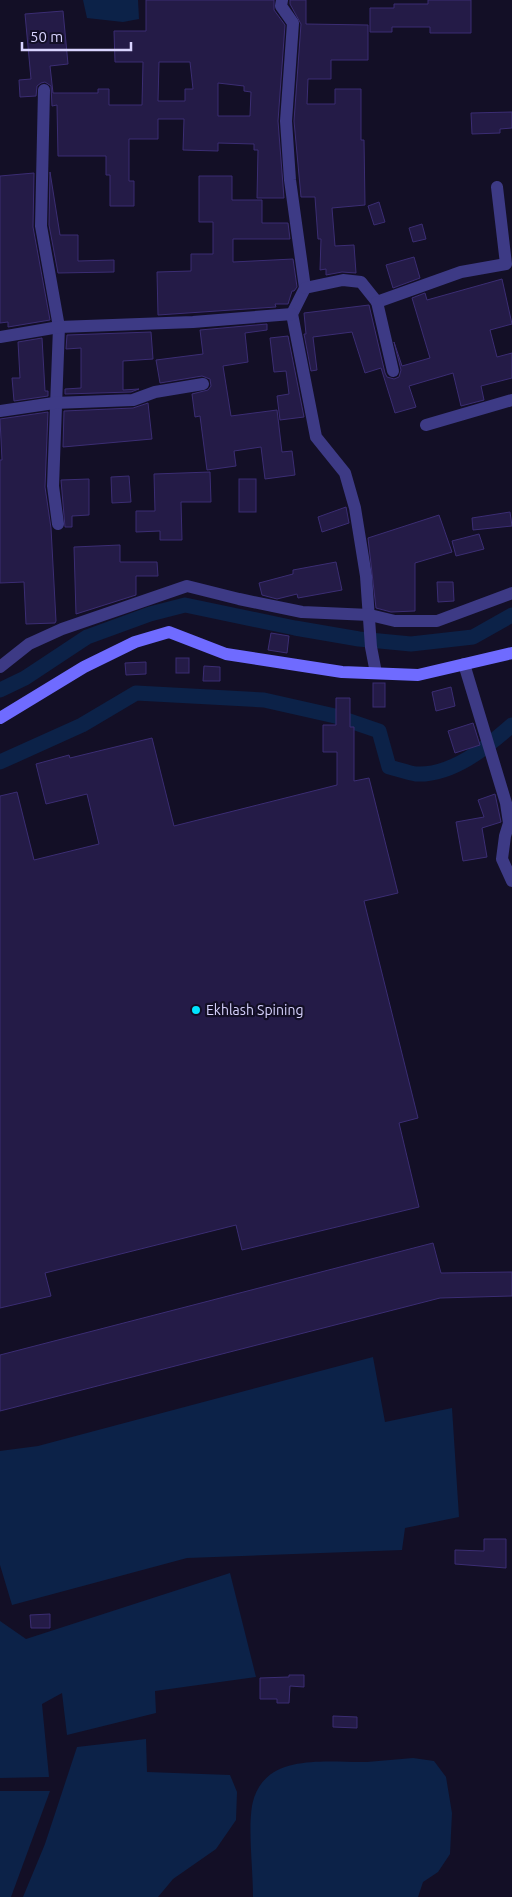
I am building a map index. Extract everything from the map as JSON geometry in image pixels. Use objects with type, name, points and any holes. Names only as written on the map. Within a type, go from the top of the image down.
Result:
[{"type":"street","points":[[282,0],[282,6],[294,23],[286,121],[290,180],[305,288],[292,314],[316,437],[345,473],[355,508],[366,576],[371,647],[376,673]]},
{"type":"street","points":[[44,90],[41,226],[59,327],[54,403],[53,486],[58,524]]},
{"type":"street","points":[[378,302],[461,272],[506,264],[497,186]]},
{"type":"street","points":[[305,288],[343,280],[361,282],[378,302],[393,371]]},
{"type":"street","points":[[0,337],[59,327],[193,322],[292,314]]},
{"type":"street","points":[[0,411],[54,403],[133,400],[155,392],[203,384]]},
{"type":"street","points":[[426,425],[512,400]]},
{"type":"street","points":[[0,667],[29,644],[62,629],[188,586],[302,612],[396,620],[437,621],[512,593]]},
{"type":"street","points":[[0,718],[84,668],[135,642],[168,632],[226,654],[342,672],[418,675],[512,653]]},
{"type":"street","points":[[464,664],[506,803],[509,823],[502,859],[512,880]]},
{"type":"water","points":[[83,0],[138,0],[139,19],[123,22],[87,18]]},
{"type":"water","points":[[373,1357],[385,1422],[452,1408],[459,1517],[405,1528],[402,1550],[187,1558],[12,1605],[0,1565],[0,1451],[38,1446]]},
{"type":"water","points":[[230,1573],[256,1677],[155,1691],[156,1713],[67,1735],[62,1693],[42,1704],[49,1777],[0,1778],[0,1621],[26,1639]]},
{"type":"water","points":[[146,1739],[147,1772],[230,1775],[237,1792],[236,1820],[216,1849],[173,1879],[158,1897],[23,1897],[45,1844],[77,1747]]},
{"type":"water","points":[[413,1758],[434,1761],[446,1777],[452,1813],[450,1854],[438,1872],[423,1882],[418,1897],[253,1897],[252,1806],[258,1788],[269,1776],[282,1768],[298,1764],[367,1762]]},
{"type":"water","points":[[0,1791],[50,1791],[11,1897],[0,1897]]},
{"type":"building","points":[[146,0],[274,0],[274,10],[285,25],[278,121],[284,198],[257,198],[258,150],[254,150],[254,144],[218,143],[218,151],[183,150],[184,119],[158,119],[158,139],[129,139],[129,181],[134,181],[134,206],[110,206],[110,175],[106,175],[106,156],[58,156],[57,105],[52,106],[51,86],[45,82],[41,83],[37,86],[36,96],[20,97],[19,80],[31,79],[25,14],[63,11],[68,64],[50,66],[53,93],[98,93],[98,89],[109,89],[109,105],[142,105],[143,62],[115,62],[114,31],[146,31]],"holes":[[[159,62],[190,62],[193,89],[185,89],[185,101],[158,101]],[[218,83],[244,86],[244,91],[251,92],[250,116],[218,116]]]},
{"type":"building","points":[[290,0],[306,0],[306,24],[368,25],[368,60],[331,60],[331,79],[308,79],[307,104],[335,104],[335,89],[361,89],[361,140],[364,140],[365,205],[332,208],[335,246],[354,245],[356,273],[342,272],[326,275],[326,269],[320,270],[321,239],[318,239],[315,197],[301,197],[294,121],[301,24],[290,4]]},
{"type":"building","points":[[428,0],[471,0],[471,33],[430,33],[430,27],[392,27],[392,32],[370,32],[370,8],[394,8],[394,4],[428,4]]},
{"type":"building","points":[[512,112],[512,128],[500,129],[500,133],[472,134],[471,113]]},
{"type":"building","points":[[50,172],[60,235],[78,235],[78,261],[114,260],[114,272],[58,273],[49,225]]},
{"type":"building","points":[[34,173],[33,227],[50,320],[8,327],[8,322],[0,323],[0,176]]},
{"type":"building","points":[[199,176],[232,176],[232,200],[262,200],[262,223],[288,223],[290,239],[233,239],[233,262],[293,259],[297,287],[292,291],[288,304],[275,304],[276,307],[158,315],[157,272],[191,271],[191,254],[213,254],[213,222],[199,222]]},
{"type":"building","points":[[379,202],[385,222],[374,225],[368,206]]},
{"type":"building","points":[[422,224],[426,239],[413,242],[409,228]]},
{"type":"building","points":[[414,257],[420,278],[393,288],[386,265]]},
{"type":"building","points":[[502,279],[512,324],[490,330],[497,357],[512,353],[512,378],[481,386],[484,400],[461,406],[453,373],[409,386],[416,407],[395,413],[381,368],[365,373],[352,332],[313,337],[317,370],[311,371],[304,334],[306,334],[304,313],[369,305],[385,373],[387,377],[394,379],[399,377],[401,370],[394,342],[402,366],[430,358],[412,298],[425,293],[427,300]]},
{"type":"building","points":[[267,324],[267,330],[245,333],[248,362],[223,366],[231,416],[277,410],[282,452],[292,451],[295,475],[265,479],[261,447],[234,451],[236,466],[207,470],[200,416],[195,417],[192,394],[208,390],[211,386],[210,379],[202,376],[160,383],[156,360],[203,354],[200,330]]},
{"type":"building","points":[[151,332],[153,359],[123,361],[123,390],[139,389],[131,392],[65,394],[65,389],[81,388],[81,348],[66,349],[67,335]]},
{"type":"building","points":[[288,336],[304,417],[280,420],[277,396],[289,394],[286,371],[274,372],[270,338]]},
{"type":"building","points":[[42,338],[45,391],[48,391],[48,396],[14,401],[12,378],[20,378],[18,342]]},
{"type":"building","points":[[148,403],[152,439],[63,447],[64,411],[133,408]]},
{"type":"building","points":[[48,412],[45,487],[51,528],[56,621],[55,623],[26,624],[24,582],[0,583],[0,460],[2,460],[0,419]]},
{"type":"building","points":[[210,472],[211,502],[181,502],[182,540],[160,540],[160,531],[136,532],[136,511],[155,511],[154,474]]},
{"type":"building","points":[[129,476],[131,502],[112,503],[111,477]]},
{"type":"building","points":[[89,479],[89,515],[72,516],[72,527],[65,527],[61,480]]},
{"type":"building","points":[[239,479],[256,479],[256,512],[239,512]]},
{"type":"building","points":[[346,507],[349,523],[322,532],[318,517]]},
{"type":"building","points":[[510,512],[512,526],[473,530],[472,518]]},
{"type":"building","points":[[439,515],[452,552],[415,563],[415,611],[391,612],[376,608],[368,538]]},
{"type":"building","points":[[479,534],[484,549],[456,556],[452,541]]},
{"type":"building","points":[[120,545],[120,562],[157,562],[158,576],[136,576],[136,595],[76,614],[74,547]]},
{"type":"building","points":[[336,562],[342,590],[298,598],[297,594],[277,599],[262,595],[259,583],[293,574],[293,570]]},
{"type":"building","points":[[437,582],[453,582],[454,601],[438,602]]},
{"type":"building","points":[[271,633],[289,636],[287,653],[268,650]]},
{"type":"building","points":[[176,658],[189,658],[189,673],[176,673]]},
{"type":"building","points":[[146,662],[146,674],[126,675],[125,663]]},
{"type":"building","points":[[204,666],[220,667],[220,681],[203,681]]},
{"type":"building","points":[[373,683],[385,683],[385,707],[373,707]]},
{"type":"building","points":[[451,687],[455,706],[436,711],[432,692]]},
{"type":"building","name":"Ekhlash Spining","points":[[336,698],[350,698],[350,727],[354,727],[354,781],[369,778],[398,893],[364,901],[418,1118],[399,1123],[419,1207],[242,1250],[236,1225],[45,1273],[51,1296],[0,1308],[0,796],[17,792],[34,860],[99,844],[87,794],[46,804],[36,764],[69,755],[70,758],[152,738],[174,826],[337,785],[337,752],[323,752],[323,725],[336,725]]},
{"type":"building","points":[[473,723],[480,745],[455,753],[448,731]]},
{"type":"building","points":[[495,794],[501,822],[482,828],[487,857],[463,861],[456,822],[484,817],[478,800]]},
{"type":"building","points":[[433,1243],[441,1273],[512,1272],[512,1296],[440,1298],[0,1411],[0,1355]]},
{"type":"building","points":[[484,1539],[506,1539],[506,1568],[455,1564],[455,1550],[484,1551]]},
{"type":"building","points":[[50,1614],[50,1628],[31,1628],[30,1615]]},
{"type":"building","points":[[289,1675],[304,1675],[304,1687],[290,1686],[289,1703],[277,1703],[277,1699],[260,1699],[260,1678],[289,1677]]},
{"type":"building","points":[[333,1716],[357,1717],[357,1728],[333,1727]]},
{"type":"waterway","points":[[0,690],[25,678],[87,637],[150,614],[185,605],[295,628],[359,639],[411,644],[473,637],[512,615]]},
{"type":"waterway","points":[[0,762],[82,725],[136,693],[264,700],[335,716],[379,731],[389,767],[416,774],[443,770],[456,765],[480,751],[512,725]]},
{"type":"place","name":"Ekhlash Spining","points":[[196,1010]]}]
